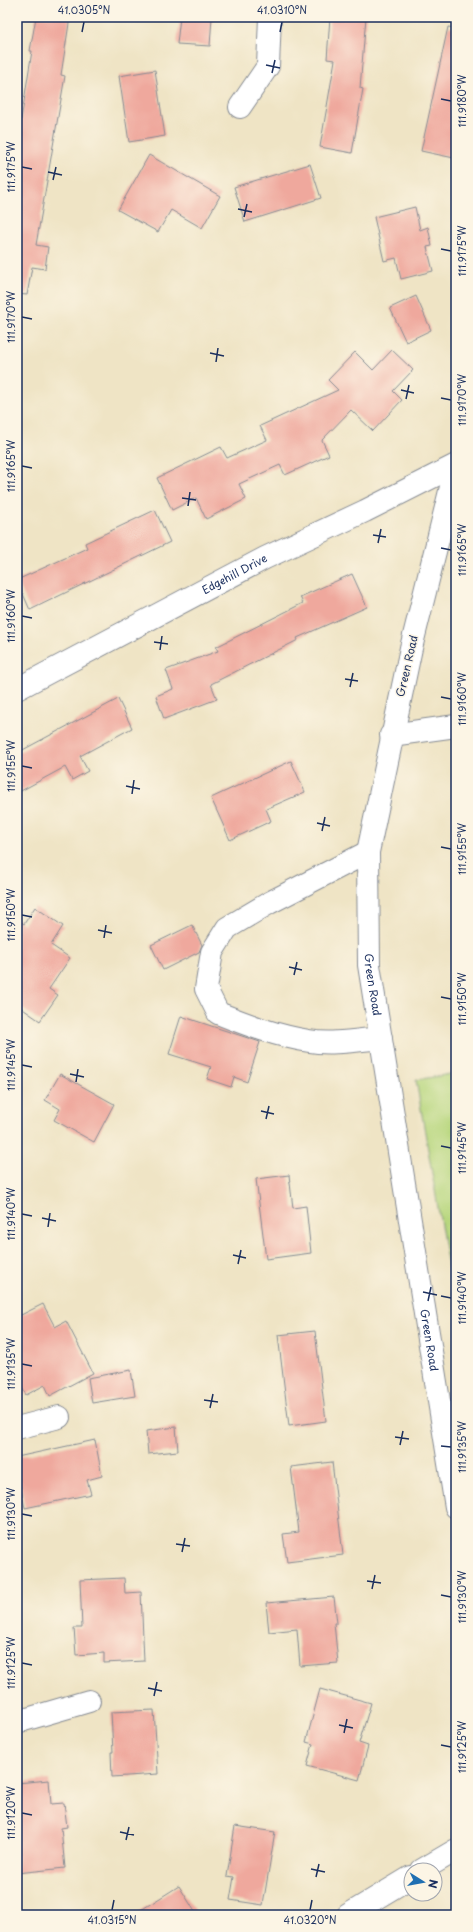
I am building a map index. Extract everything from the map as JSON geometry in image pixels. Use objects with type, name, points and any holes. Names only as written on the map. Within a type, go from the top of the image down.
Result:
[{"type":"street","points":[[240,107],[268,66],[270,17]]},
{"type":"street","name":"Edgehill Drive","points":[[17,689],[265,558],[456,466]]},
{"type":"street","name":"Green Road","points":[[456,466],[391,735],[368,852],[369,965],[456,1507]]},
{"type":"street","points":[[391,735],[456,726]]},
{"type":"street","points":[[368,852],[269,903],[227,928],[212,952],[206,989],[218,1013],[259,1030],[310,1042],[344,1042],[381,1038]]},
{"type":"street","points":[[17,1428],[58,1417]]},
{"type":"street","points":[[17,1722],[90,1701]]},
{"type":"street","points":[[436,1862],[456,1850]]},
{"type":"street","points":[[348,1915],[403,1882]]},
{"type":"green space","points":[[456,1073],[456,1295],[453,1295],[416,1080]]},
{"type":"building","points":[[36,17],[70,17],[61,75],[65,76],[36,245],[48,247],[45,269],[32,267],[27,295],[17,294],[17,145]]},
{"type":"building","points":[[180,17],[212,17],[210,46],[177,44]]},
{"type":"building","points":[[330,17],[366,17],[360,88],[363,89],[352,153],[320,147],[335,60],[327,59]]},
{"type":"building","points":[[448,27],[456,28],[456,147],[454,158],[421,151]]},
{"type":"building","points":[[155,70],[165,136],[129,142],[119,76]]},
{"type":"building","points":[[149,155],[220,196],[202,228],[171,210],[158,232],[118,210]]},
{"type":"building","points":[[310,164],[321,198],[245,222],[234,187]]},
{"type":"building","points":[[415,207],[420,230],[428,227],[432,246],[427,247],[433,271],[401,279],[396,258],[384,261],[374,217]]},
{"type":"building","points":[[416,296],[431,330],[406,342],[390,308]]},
{"type":"building","points":[[392,350],[413,370],[393,391],[402,400],[373,431],[351,410],[322,440],[329,455],[285,475],[280,465],[239,484],[246,499],[206,519],[196,498],[172,510],[157,478],[221,447],[227,458],[267,440],[260,426],[338,390],[328,380],[355,352],[373,370]]},
{"type":"building","points":[[155,510],[170,542],[30,610],[17,580],[87,548],[85,543]]},
{"type":"building","points":[[352,574],[367,607],[297,638],[298,640],[211,684],[217,699],[164,719],[156,696],[173,689],[166,670],[218,651],[216,647],[303,603],[300,597]]},
{"type":"building","points":[[118,699],[132,728],[80,756],[88,771],[72,780],[65,767],[17,793],[17,753]]},
{"type":"building","points":[[291,761],[305,792],[266,809],[271,821],[230,840],[211,798]]},
{"type":"building","points":[[35,907],[63,926],[51,945],[70,958],[49,989],[58,995],[40,1021],[17,1005],[17,919],[24,924]]},
{"type":"building","points":[[192,925],[202,945],[199,952],[163,970],[151,945]]},
{"type":"building","points":[[181,1016],[260,1042],[247,1082],[234,1077],[231,1087],[207,1079],[211,1067],[169,1054]]},
{"type":"building","points":[[60,1074],[114,1104],[94,1142],[54,1120],[60,1109],[45,1100]]},
{"type":"building","points":[[289,1175],[293,1208],[306,1206],[311,1253],[266,1259],[256,1179]]},
{"type":"building","points":[[43,1304],[55,1327],[66,1321],[93,1373],[50,1396],[45,1385],[26,1395],[17,1378],[17,1317]]},
{"type":"building","points":[[315,1331],[326,1421],[289,1426],[278,1335]]},
{"type":"building","points":[[131,1370],[135,1396],[92,1403],[88,1378]]},
{"type":"building","points":[[176,1427],[178,1451],[148,1454],[146,1431]]},
{"type":"building","points":[[95,1440],[102,1476],[87,1480],[91,1494],[25,1508],[17,1469],[17,1457]]},
{"type":"building","points":[[332,1462],[343,1555],[287,1562],[283,1534],[299,1532],[291,1467]]},
{"type":"building","points":[[124,1578],[125,1593],[141,1592],[144,1661],[104,1663],[104,1653],[76,1655],[74,1628],[82,1628],[80,1580]]},
{"type":"building","points":[[334,1597],[337,1623],[334,1623],[338,1663],[300,1666],[297,1629],[269,1632],[266,1603]]},
{"type":"building","points":[[320,1689],[371,1703],[359,1743],[368,1746],[359,1780],[307,1766],[313,1744],[306,1742]]},
{"type":"building","points":[[154,1710],[158,1774],[112,1777],[111,1752],[113,1752],[111,1712]]},
{"type":"building","points":[[49,1780],[51,1804],[64,1803],[67,1827],[61,1828],[65,1868],[17,1873],[17,1783]]},
{"type":"building","points":[[235,1826],[275,1832],[263,1905],[230,1900],[234,1877],[227,1876]]},
{"type":"building","points":[[179,1886],[197,1915],[133,1915]]}]
